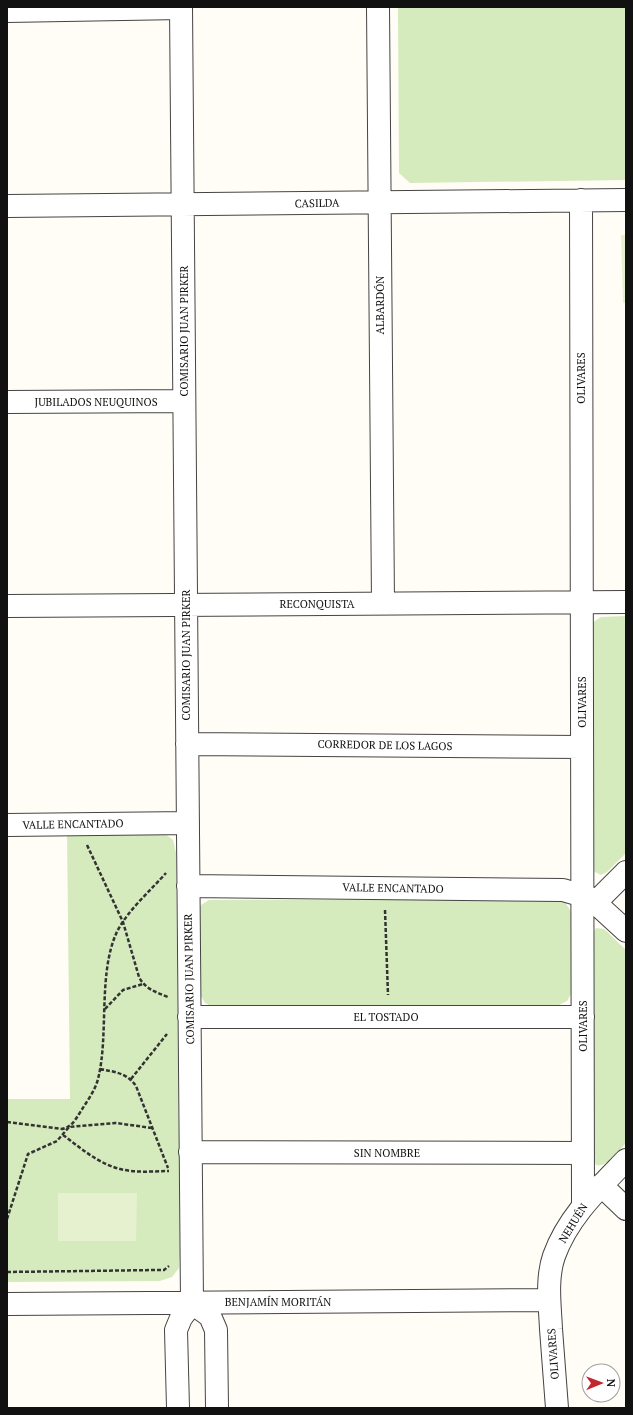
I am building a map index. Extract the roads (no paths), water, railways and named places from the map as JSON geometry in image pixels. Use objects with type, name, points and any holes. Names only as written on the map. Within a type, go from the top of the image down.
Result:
[{"type":"street","points":[[7,11],[181,7]]},
{"type":"street","name":"COMISARIO JUAN PIRKER","points":[[181,7],[188,823],[178,882],[189,1017],[181,1158],[192,1303]]},
{"type":"street","name":"ALBARDÓN","points":[[378,7],[383,604]]},
{"type":"street","name":"OLIVARES","points":[[581,200],[582,747],[589,899],[583,1017],[583,1205]]},
{"type":"street","name":"CASILDA","points":[[7,206],[626,200]]},
{"type":"street","name":"JUBILADOS NEUQUINOS","points":[[7,402],[184,401]]},
{"type":"street","name":"RECONQUISTA","points":[[7,606],[626,602]]},
{"type":"street","name":"CORREDOR DE LOS LAGOS","points":[[187,744],[582,747]]},
{"type":"street","name":"VALLE ENCANTADO","points":[[7,824],[188,823]]},
{"type":"street","points":[[626,872],[589,899],[626,931]]},
{"type":"street","name":"VALLE ENCANTADO","points":[[178,882],[556,890],[589,899]]},
{"type":"street","name":"EL TOSTADO","points":[[189,1017],[583,1017]]},
{"type":"street","name":"SIN NOMBRE","points":[[181,1158],[583,1153]]},
{"type":"street","name":"NEHUÉN","points":[[549,1300],[553,1258],[563,1236],[583,1205],[626,1160]]},
{"type":"street","points":[[602,1185],[626,1209]]},
{"type":"street","name":"OLIVARES","points":[[549,1300],[557,1408]]},
{"type":"street","name":"BENJAMÍN MORITÁN","points":[[7,1304],[549,1300]]},
{"type":"street","points":[[178,1408],[176,1330],[181,1318],[192,1303],[210,1316],[216,1330],[217,1408]]}]
